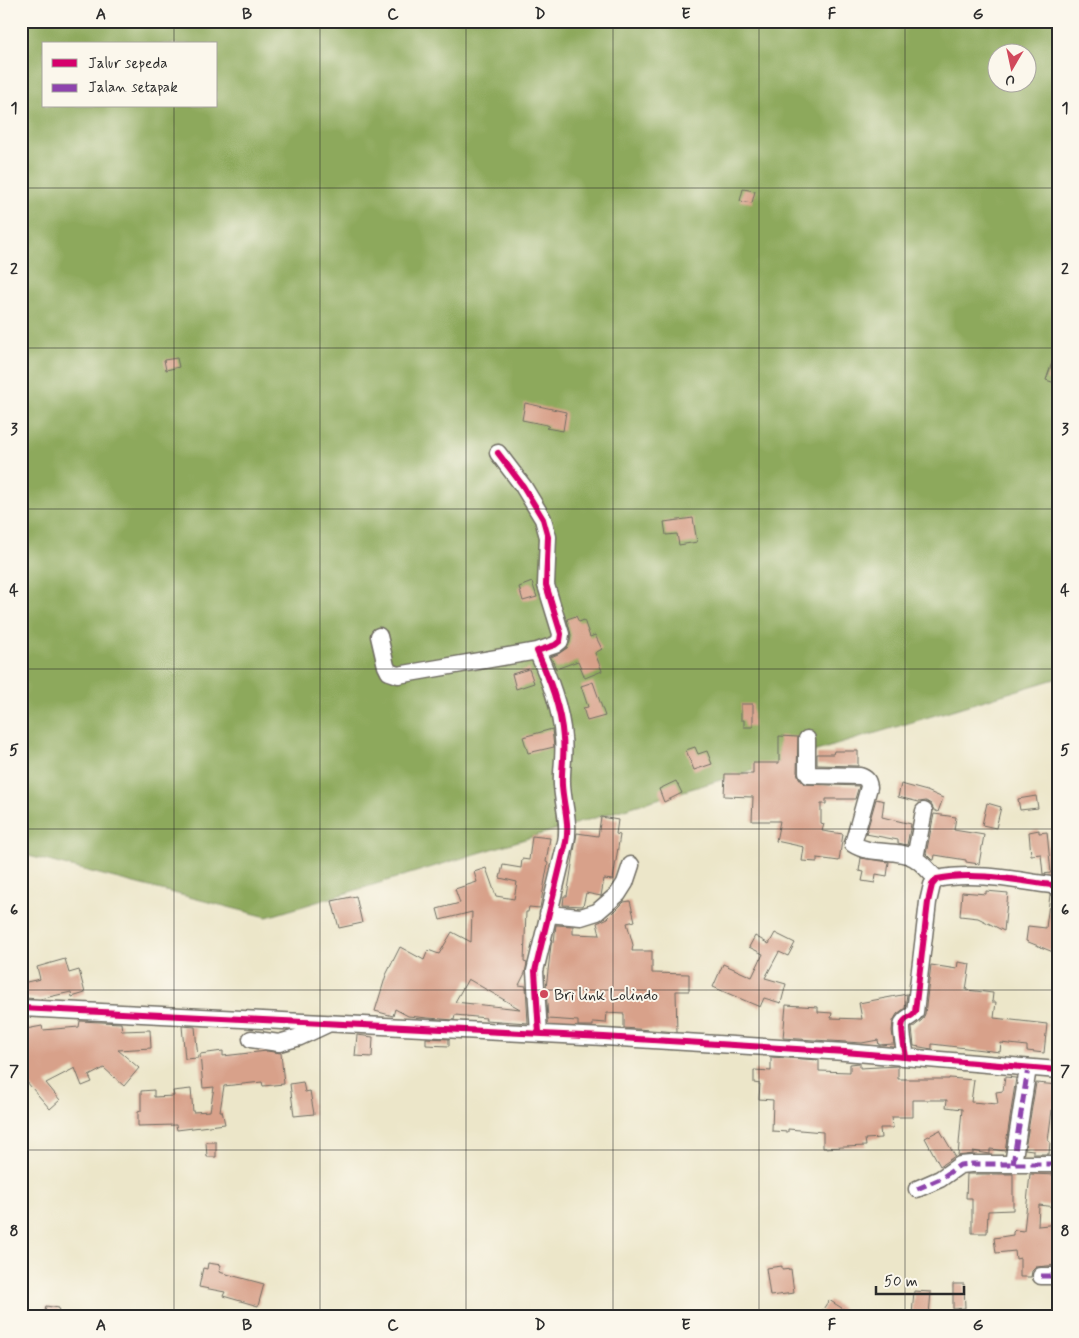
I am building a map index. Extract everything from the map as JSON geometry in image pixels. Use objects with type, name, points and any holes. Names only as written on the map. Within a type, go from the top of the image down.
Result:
[{"type":"street","points":[[379,636],[386,666],[389,672],[398,675],[537,651],[555,645],[560,641],[562,634],[546,585],[547,532],[538,510],[498,453]]},
{"type":"street","points":[[537,651],[561,721],[563,739],[562,785],[568,827],[535,971],[539,1033]]},
{"type":"street","points":[[807,739],[807,772],[809,775],[860,776],[868,781],[869,787],[853,840],[854,844],[875,850],[905,854],[915,858],[937,880]]},
{"type":"street","points":[[915,858],[924,811]]},
{"type":"street","points":[[548,914],[581,917],[596,912],[618,894],[631,865]]},
{"type":"street","points":[[906,1056],[902,1026],[905,1019],[912,1016],[915,1012],[928,902],[932,885],[937,880],[961,876],[1058,886]]},
{"type":"street","points":[[21,1008],[539,1033],[906,1056],[1058,1070]]},
{"type":"street","points":[[251,1039],[279,1043],[300,1037],[332,1022]]},
{"type":"street","points":[[1013,1164],[1028,1068]]},
{"type":"street","points":[[917,1189],[940,1179],[960,1166],[972,1164],[1058,1164]]},
{"type":"street","points":[[1041,1276],[1058,1276]]},
{"type":"green space","points":[[21,21],[1058,21],[1058,678],[267,917],[21,854]]},
{"type":"building","points":[[743,189],[755,191],[752,203],[740,201]]},
{"type":"building","points":[[1056,351],[1058,351],[1058,384],[1046,380]]},
{"type":"building","points":[[177,358],[179,367],[166,370],[164,360]]},
{"type":"building","points":[[525,403],[566,412],[563,431],[546,428],[549,426],[547,425],[522,420]]},
{"type":"building","points":[[693,518],[697,542],[679,545],[677,534],[666,535],[664,522]]},
{"type":"building","points":[[532,582],[537,597],[523,601],[519,587]]},
{"type":"building","points":[[576,616],[579,622],[584,620],[590,637],[595,635],[602,649],[595,653],[602,671],[585,678],[578,661],[556,669],[551,657],[567,648],[571,635],[567,619]]},
{"type":"building","points":[[529,669],[534,683],[516,689],[512,674]]},
{"type":"building","points":[[593,682],[605,716],[587,721],[583,708],[588,707],[581,686]]},
{"type":"building","points":[[741,704],[753,704],[753,727],[744,727],[744,720],[741,720]]},
{"type":"building","points":[[552,729],[554,747],[528,753],[523,737]]},
{"type":"building","points":[[779,736],[798,737],[797,772],[804,784],[859,786],[855,799],[826,799],[826,804],[821,804],[821,823],[824,824],[822,831],[843,834],[839,861],[817,858],[817,862],[802,861],[804,847],[776,841],[780,821],[752,821],[753,797],[724,796],[725,774],[753,774],[753,763],[779,763]]},
{"type":"building","points":[[695,747],[698,754],[707,751],[712,764],[694,770],[686,750]]},
{"type":"building","points":[[834,751],[858,751],[858,766],[817,765],[817,754],[833,754]]},
{"type":"building","points":[[676,781],[682,793],[664,802],[659,789]]},
{"type":"building","points":[[901,784],[927,791],[943,798],[938,812],[926,801],[919,802],[898,797]]},
{"type":"building","points":[[1036,796],[1038,808],[1020,810],[1018,799]]},
{"type":"building","points":[[876,799],[884,801],[882,817],[911,824],[907,845],[898,843],[898,840],[866,834]]},
{"type":"building","points":[[987,803],[1001,807],[996,828],[982,825]]},
{"type":"building","points":[[934,814],[956,817],[954,830],[984,835],[979,864],[935,855],[934,860],[932,860],[926,854]]},
{"type":"building","points":[[601,817],[618,820],[616,834],[620,835],[613,880],[604,879],[601,896],[586,893],[583,906],[563,905],[564,896],[567,896],[577,833],[598,836]]},
{"type":"building","points":[[1039,830],[1039,833],[1047,832],[1051,873],[1043,874],[1041,854],[1031,855],[1029,832]]},
{"type":"building","points":[[532,836],[550,838],[546,862],[548,863],[540,908],[529,907],[528,912],[526,912],[524,962],[527,963],[525,973],[519,985],[526,986],[528,1023],[485,1020],[486,1018],[455,1015],[454,1020],[408,1016],[395,1009],[393,1016],[375,1011],[386,975],[400,947],[424,960],[428,950],[439,954],[452,932],[471,942],[472,912],[440,920],[437,909],[460,903],[455,889],[477,882],[474,872],[486,868],[496,896],[514,899],[517,882],[500,878],[503,865],[521,868],[522,859],[529,860]],"holes":[[[468,979],[520,1009],[455,1002]]]},
{"type":"building","points":[[861,858],[889,862],[887,876],[876,874],[875,883],[862,881],[864,872],[859,871]]},
{"type":"building","points":[[986,891],[1008,893],[1004,931],[978,918],[960,916],[962,892],[986,894]]},
{"type":"building","points":[[1050,895],[1058,896],[1058,954],[1026,941],[1028,926],[1046,928]]},
{"type":"building","points":[[356,896],[362,923],[339,928],[332,901]]},
{"type":"building","points":[[630,901],[635,921],[627,923],[633,945],[632,951],[652,951],[652,973],[689,974],[689,991],[676,991],[677,1032],[624,1028],[624,1014],[607,1013],[606,1023],[593,1022],[593,1026],[578,1026],[578,1021],[548,1019],[546,988],[551,945],[554,942],[556,925],[573,926],[573,934],[600,935],[597,923],[608,918],[624,902]]},
{"type":"building","points":[[775,933],[795,943],[788,956],[779,952],[765,978],[786,984],[781,1003],[764,998],[760,1007],[713,987],[723,964],[752,977],[763,954],[749,947],[755,936],[769,944]]},
{"type":"building","points":[[65,959],[69,973],[79,970],[85,993],[72,997],[71,992],[40,999],[25,998],[22,983],[40,979],[37,967]]},
{"type":"building","points":[[958,962],[970,964],[966,990],[993,993],[992,1002],[996,1002],[994,1018],[1047,1024],[1044,1053],[1027,1051],[1027,1046],[1001,1043],[1000,1052],[932,1044],[932,1049],[914,1046],[912,1028],[922,1020],[925,1014],[931,965],[957,969]]},
{"type":"building","points":[[907,994],[905,1008],[897,1014],[893,1021],[894,1044],[879,1045],[878,1040],[862,1043],[783,1038],[786,1005],[818,1007],[818,1012],[832,1013],[831,1018],[862,1019],[859,1003]]},
{"type":"building","points":[[80,1021],[121,1023],[122,1031],[150,1030],[151,1048],[118,1050],[139,1068],[124,1086],[104,1068],[89,1076],[92,1082],[82,1086],[75,1068],[46,1083],[60,1100],[50,1109],[26,1081],[21,1070],[21,1030],[42,1026],[43,1030],[79,1027]]},
{"type":"building","points":[[182,1026],[195,1027],[198,1058],[185,1059]]},
{"type":"building","points":[[357,1035],[373,1037],[372,1057],[355,1056]]},
{"type":"building","points":[[426,1038],[449,1039],[449,1046],[426,1045]]},
{"type":"building","points":[[223,1051],[223,1056],[267,1051],[281,1053],[284,1084],[263,1086],[262,1082],[224,1086],[220,1111],[222,1111],[225,1124],[177,1130],[176,1125],[138,1126],[138,1112],[141,1111],[141,1091],[154,1090],[154,1097],[174,1096],[173,1091],[191,1089],[193,1112],[210,1111],[214,1087],[203,1088],[200,1054]]},
{"type":"building","points":[[771,1057],[819,1060],[819,1071],[850,1072],[850,1064],[860,1063],[860,1068],[898,1066],[898,1079],[949,1078],[974,1080],[971,1102],[998,1104],[996,1092],[1003,1091],[1005,1077],[1016,1078],[1005,1151],[990,1149],[990,1154],[973,1151],[973,1154],[958,1156],[962,1109],[946,1107],[947,1100],[913,1100],[913,1117],[892,1117],[893,1128],[880,1128],[881,1138],[865,1139],[866,1146],[823,1148],[823,1132],[788,1129],[788,1132],[772,1131],[773,1100],[759,1099],[760,1084],[754,1083],[754,1070],[771,1071]]},
{"type":"building","points":[[303,1082],[305,1092],[310,1091],[314,1114],[294,1116],[290,1084]]},
{"type":"building","points":[[1036,1083],[1058,1085],[1056,1111],[1052,1110],[1048,1141],[1050,1142],[1049,1154],[1033,1154],[1033,1150],[1025,1149]]},
{"type":"building","points":[[940,1130],[955,1156],[940,1166],[925,1138]]},
{"type":"building","points":[[206,1142],[216,1142],[216,1157],[207,1157]]},
{"type":"building","points":[[967,1174],[1013,1174],[1013,1210],[988,1211],[987,1233],[972,1233],[972,1198],[966,1198]]},
{"type":"building","points":[[1030,1174],[1058,1175],[1058,1204],[1056,1204],[1056,1207],[1039,1205],[1038,1226],[1058,1224],[1058,1251],[1055,1252],[1057,1265],[1036,1267],[1032,1271],[1031,1277],[1020,1277],[1020,1258],[1016,1259],[1015,1251],[996,1253],[994,1238],[1013,1235],[1015,1230],[1024,1231]]},
{"type":"building","points":[[208,1263],[221,1265],[219,1272],[264,1284],[258,1306],[223,1296],[225,1292],[199,1287],[203,1268],[207,1269]]},
{"type":"building","points":[[782,1266],[782,1270],[791,1269],[794,1293],[770,1296],[766,1268]]},
{"type":"building","points":[[953,1284],[964,1284],[965,1308],[953,1309]]},
{"type":"building","points":[[914,1291],[931,1292],[929,1315],[912,1314]]},
{"type":"building","points":[[829,1300],[856,1317],[818,1317]]},
{"type":"building","points":[[46,1306],[59,1308],[57,1317],[44,1317]]},
{"type":"marked path","points":[[1013,1164],[1028,1068]]},
{"type":"marked path","points":[[917,1189],[940,1179],[960,1165],[1058,1164]]},
{"type":"marked path","points":[[1041,1276],[1058,1276]]},
{"type":"cycle path","points":[[498,453],[523,486],[543,519],[548,537],[546,585],[561,634],[560,641],[555,645],[537,651],[554,693],[562,727],[564,750],[562,785],[567,821],[566,842],[535,971],[539,1033]]},
{"type":"cycle path","points":[[906,1057],[902,1026],[904,1021],[915,1012],[928,902],[932,885],[937,879],[982,876],[1058,886]]},
{"type":"cycle path","points":[[21,1008],[604,1037],[845,1052],[1058,1070]]},
{"type":"place","name":"Bri link Lolindo","points":[[544,994]]}]
